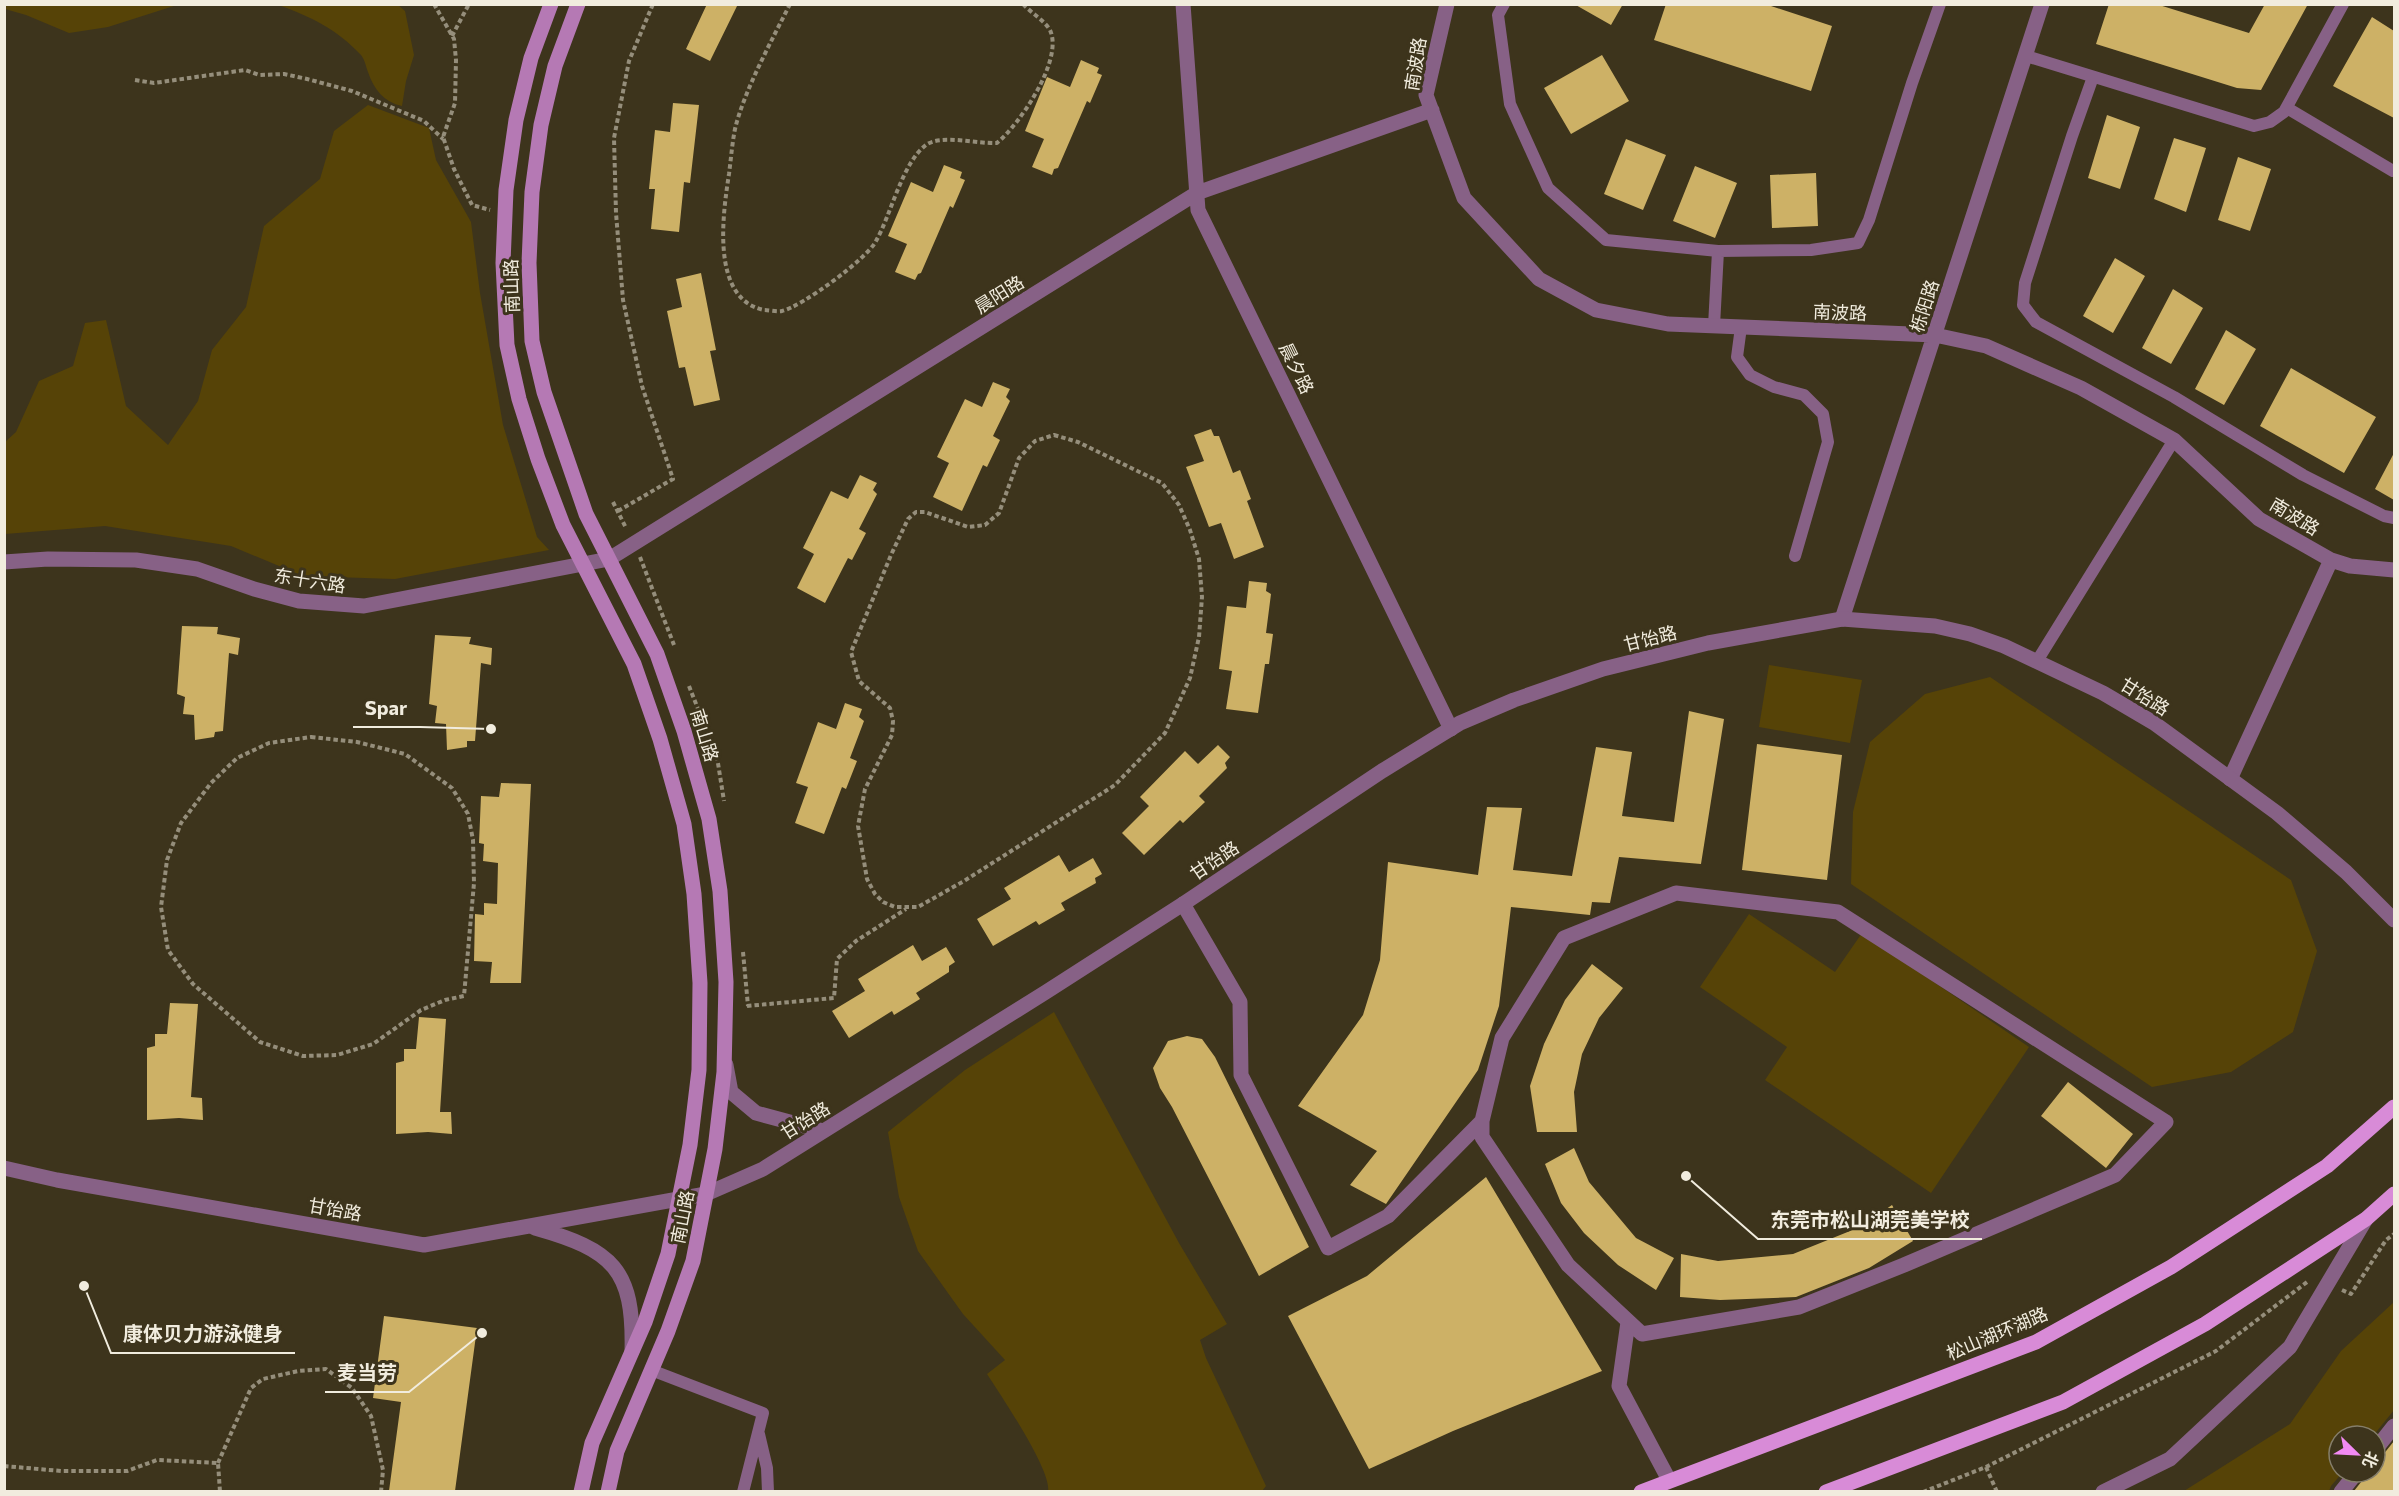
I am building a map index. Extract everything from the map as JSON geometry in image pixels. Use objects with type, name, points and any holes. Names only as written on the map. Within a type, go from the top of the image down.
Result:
[{"type":"main road","name":"南山路","points":[[551,4],[531,58],[516,120],[506,190],[503,263],[507,345],[519,399],[538,459],[563,525],[634,664],[652,717],[684,825],[691,871],[700,983],[699,1070],[690,1145],[668,1254],[645,1322],[592,1443],[581,1491]]},
{"type":"main road","name":"南山路","points":[[578,4],[555,66],[541,125],[532,192],[530,239],[532,341],[544,392],[562,450],[586,514],[657,654],[684,731],[709,819],[720,891],[726,982],[725,1059],[716,1149],[693,1261],[669,1331],[616,1451],[608,1491]]},
{"type":"main road","name":"松山湖环湖路","points":[[1641,1491],[2036,1342],[2171,1267],[2327,1166],[2394,1107]]},
{"type":"main road","points":[[1826,1491],[2064,1402],[2205,1324],[2366,1219],[2394,1194]]},
{"type":"street","name":"晨夕路","points":[[1183,4],[1198,210],[1451,729]]},
{"type":"street","name":"南波路","points":[[1447,4],[1426,94],[1464,198],[1539,279],[1596,310],[1668,324],[1935,335],[1986,346],[2081,388],[2174,440],[2259,519],[2331,560],[2350,566],[2394,570]]},
{"type":"street","name":"栎阳路","points":[[1842,619],[2042,4]]},
{"type":"street","name":"晨阳路","points":[[609,560],[1197,193],[1432,110]]},
{"type":"street","name":"东十六路","points":[[4,562],[48,559],[136,561],[197,569],[254,589],[299,601],[364,606],[583,563],[609,560]]},
{"type":"street","points":[[2230,779],[2331,560]]},
{"type":"street","name":"甘饴路","points":[[4,1168],[69,1182],[424,1245],[706,1194],[762,1169],[823,1131],[1184,904],[1382,771],[1451,729],[1514,700],[1603,669],[1708,643],[1842,619],[1935,626],[1970,634],[2037,661],[2103,693],[2154,723],[2277,813],[2346,872],[2394,920]]},
{"type":"street","points":[[1676,893],[1838,912],[2166,1122],[2115,1175],[1799,1307],[1642,1334],[1628,1322],[1568,1266],[1482,1137],[1482,1122],[1502,1038],[1564,938],[1676,893]]},
{"type":"street","points":[[1184,904],[1240,1002],[1240,1075],[1328,1248],[1388,1216],[1482,1122]]},
{"type":"street","points":[[725,1059],[731,1092],[756,1113],[823,1131]]},
{"type":"street","points":[[2103,1491],[2170,1459],[2290,1347],[2366,1219]]},
{"type":"street","points":[[530,1227],[574,1239],[603,1255],[626,1284],[632,1320],[632,1351]]},
{"type":"street","points":[[1628,1322],[1619,1386],[1670,1480]]},
{"type":"lane","points":[[1504,4],[1498,15],[1510,104],[1548,188],[1606,240],[1718,251],[1811,250],[1858,243],[1869,220],[1940,4]]},
{"type":"lane","points":[[2026,56],[2254,126],[2270,122],[2287,108],[2343,4]]},
{"type":"lane","points":[[2093,77],[2025,283],[2023,305],[2036,322],[2174,397],[2303,475],[2384,516],[2394,518]]},
{"type":"lane","points":[[2287,108],[2393,171]]},
{"type":"lane","points":[[1714,326],[1718,251]]},
{"type":"lane","points":[[1741,327],[1737,357],[1750,375],[1774,387],[1804,395],[1823,414],[1828,442],[1795,556]]},
{"type":"lane","points":[[2037,661],[2174,440]]},
{"type":"lane","points":[[651,1370],[763,1413],[743,1491]]},
{"type":"lane","points":[[758,1432],[767,1468],[768,1491]]},
{"type":"path","points":[[434,4],[452,37],[456,60],[455,103],[443,139]]},
{"type":"path","points":[[452,37],[470,4]]},
{"type":"path","points":[[618,511],[673,479],[642,386],[623,300],[616,213],[614,138],[629,61],[653,4]]},
{"type":"path","points":[[790,4],[773,38],[735,129],[722,222],[726,267],[738,295],[749,305],[782,312],[842,275],[868,252],[876,242],[906,173],[926,146],[941,138],[978,144],[997,143],[1019,121],[1048,67],[1053,49],[1050,30],[1023,4]]},
{"type":"path","points":[[135,80],[154,83],[245,70],[259,75],[284,74],[352,91],[424,121],[443,139],[454,169],[472,204],[505,214]]},
{"type":"path","points":[[725,1008],[834,998],[837,959],[856,941],[906,909],[918,907],[964,881],[1115,785],[1164,733],[1190,678],[1199,637],[1203,597],[1199,559],[1179,505],[1162,483],[1078,442],[1054,435],[1035,441],[1019,458],[999,513],[985,525],[968,527],[925,512],[916,512],[908,519],[894,547],[851,652],[859,681],[890,708],[893,721],[892,735],[865,789],[858,826],[867,879],[874,894],[883,902],[906,909]]},
{"type":"path","points":[[311,736],[357,742],[405,754],[452,788],[468,813],[473,840],[474,883],[464,996],[445,1000],[421,1010],[373,1044],[337,1055],[303,1056],[260,1042],[193,984],[168,950],[161,907],[166,860],[181,824],[211,783],[237,758],[269,743],[311,736]]},
{"type":"path","points":[[1923,1491],[1986,1467],[2216,1351],[2310,1280],[2328,1284],[2351,1294],[2386,1240],[2394,1234]]},
{"type":"path","points":[[220,1491],[218,1463],[251,1388],[263,1379],[298,1371],[326,1369],[352,1388],[371,1416],[383,1470],[381,1491]]},
{"type":"path","points":[[4,1466],[61,1471],[127,1471],[157,1460],[218,1463]]},
{"type":"path","points":[[1986,1467],[1997,1491]]},
{"type":"shaded area","points":[[4,5],[177,5],[108,27],[69,33],[5,9]]},
{"type":"shaded area","points":[[278,5],[398,5],[405,11],[414,55],[406,81],[402,106],[390,102],[380,94],[370,78],[362,57],[343,38],[312,19]]},
{"type":"shaded area","points":[[368,105],[429,128],[436,160],[471,222],[480,293],[503,425],[537,537],[549,550],[395,579],[303,576],[231,546],[105,526],[5,534],[5,442],[16,432],[39,381],[73,366],[85,323],[106,320],[126,406],[168,445],[198,401],[212,350],[246,307],[264,226],[320,179],[334,131]]},
{"type":"shaded area","points":[[1769,665],[1862,680],[1850,743],[1759,727]]},
{"type":"shaded area","points":[[1990,677],[2291,880],[2317,951],[2293,1032],[2231,1072],[2152,1087],[1851,884],[1853,812],[1870,742],[1925,694]]},
{"type":"shaded area","points":[[1749,914],[1835,972],[1862,933],[2029,1047],[1931,1193],[1765,1080],[1787,1047],[1700,987]]},
{"type":"shaded area","points":[[1054,1012],[1179,1243],[1227,1324],[1200,1340],[1206,1358],[1266,1486],[1262,1491],[1048,1491],[1047,1481],[1034,1450],[987,1374],[1005,1360],[963,1314],[918,1251],[899,1197],[888,1132],[965,1070]]},
{"type":"shaded area","points":[[2394,1302],[2394,1410],[2383,1424],[2327,1424],[2327,1484],[2333,1484],[2329,1491],[2184,1491],[2290,1424],[2341,1351]]},
{"type":"building","points":[[707,4],[738,4],[710,61],[686,49]]},
{"type":"building","points":[[1574,4],[1623,4],[1611,25]]},
{"type":"building","points":[[1666,4],[1765,4],[1832,26],[1811,91],[1654,40]]},
{"type":"building","points":[[2109,4],[2156,4],[2249,33],[2265,4],[2308,4],[2261,90],[2237,88],[2096,44]]},
{"type":"building","points":[[2372,17],[2394,31],[2394,118],[2333,86]]},
{"type":"building","points":[[1602,55],[1629,101],[1571,134],[1544,88]]},
{"type":"building","points":[[1081,60],[1099,68],[1097,73],[1102,75],[1090,103],[1087,101],[1058,168],[1054,169],[1052,175],[1032,167],[1044,139],[1025,131],[1047,77],[1070,87]]},
{"type":"building","points":[[673,103],[699,105],[690,183],[684,182],[679,232],[651,229],[655,189],[649,189],[655,130],[670,132]]},
{"type":"building","points":[[2107,115],[2140,127],[2120,189],[2088,178]]},
{"type":"building","points":[[2174,138],[2206,148],[2186,212],[2154,199]]},
{"type":"building","points":[[1626,139],[1666,155],[1643,210],[1604,194]]},
{"type":"building","points":[[2238,157],[2271,169],[2250,231],[2218,220]]},
{"type":"building","points":[[944,165],[962,172],[960,178],[965,180],[953,208],[950,206],[921,273],[915,280],[895,272],[907,244],[888,236],[911,182],[933,192]]},
{"type":"building","points":[[1695,166],[1737,183],[1715,238],[1673,221]]},
{"type":"building","points":[[1816,173],[1818,226],[1772,228],[1770,175]]},
{"type":"building","points":[[2115,258],[2145,276],[2113,333],[2083,316]]},
{"type":"building","points":[[701,273],[716,350],[710,351],[720,400],[694,406],[685,367],[679,368],[667,311],[682,307],[676,279]]},
{"type":"building","points":[[2173,289],[2203,308],[2171,364],[2142,348]]},
{"type":"building","points":[[2226,330],[2256,349],[2224,405],[2195,389]]},
{"type":"building","points":[[2291,368],[2376,417],[2344,473],[2260,426]]},
{"type":"building","points":[[993,382],[1010,389],[1006,397],[1010,401],[993,436],[1000,440],[987,467],[983,465],[962,511],[933,497],[949,463],[937,457],[965,399],[982,407]]},
{"type":"building","points":[[1211,429],[1214,436],[1219,436],[1233,473],[1240,470],[1251,499],[1247,501],[1264,547],[1234,559],[1221,523],[1209,527],[1186,467],[1204,461],[1194,435]]},
{"type":"building","points":[[2394,453],[2394,500],[2375,489]]},
{"type":"building","points":[[860,475],[877,483],[873,490],[877,494],[859,529],[866,533],[852,560],[848,558],[825,603],[797,588],[814,554],[803,548],[831,491],[848,499]]},
{"type":"building","points":[[1249,581],[1267,583],[1266,591],[1271,594],[1266,633],[1273,634],[1269,664],[1265,664],[1258,713],[1226,709],[1232,671],[1219,669],[1227,606],[1246,608]]},
{"type":"building","points":[[182,626],[218,627],[217,634],[240,638],[238,655],[229,653],[223,731],[215,732],[214,737],[195,740],[194,715],[183,714],[185,697],[177,694]]},
{"type":"building","points":[[435,635],[471,637],[469,644],[492,648],[491,665],[481,663],[475,741],[467,741],[467,747],[447,750],[446,724],[435,723],[437,706],[429,704]]},
{"type":"building","points":[[845,703],[862,709],[859,717],[864,721],[850,758],[857,761],[846,789],[842,787],[824,834],[795,823],[808,787],[796,783],[818,722],[836,729]]},
{"type":"building","points":[[1689,711],[1724,719],[1701,864],[1619,857],[1610,903],[1592,902],[1590,915],[1511,907],[1499,1006],[1478,1070],[1386,1204],[1350,1185],[1377,1151],[1298,1106],[1363,1015],[1380,960],[1388,862],[1478,875],[1487,807],[1522,808],[1513,870],[1572,876],[1596,747],[1632,752],[1622,816],[1674,822]]},
{"type":"building","points":[[1757,744],[1842,755],[1827,880],[1742,870]]},
{"type":"building","points":[[1218,745],[1230,757],[1225,763],[1227,768],[1199,796],[1205,802],[1183,823],[1180,820],[1144,855],[1122,833],[1149,806],[1140,797],[1185,751],[1198,764]]},
{"type":"building","points":[[501,783],[531,784],[521,983],[490,983],[492,962],[474,961],[475,914],[484,915],[484,903],[497,904],[498,863],[483,861],[484,844],[479,843],[481,796],[499,797]]},
{"type":"building","points":[[1059,855],[1069,872],[1093,858],[1102,874],[1095,878],[1096,883],[1061,903],[1065,910],[1039,925],[1036,921],[993,946],[977,919],[1011,899],[1004,888]]},
{"type":"building","points":[[913,945],[922,961],[946,947],[955,962],[949,966],[949,972],[916,993],[920,999],[894,1015],[892,1011],[849,1038],[832,1011],[865,991],[858,979]]},
{"type":"building","points":[[1592,964],[1623,988],[1599,1018],[1582,1054],[1574,1092],[1577,1132],[1537,1132],[1530,1086],[1544,1044],[1565,1000]]},
{"type":"building","points":[[170,1003],[198,1004],[191,1097],[202,1098],[203,1120],[179,1118],[147,1120],[147,1048],[155,1046],[155,1034],[167,1034]]},
{"type":"building","points":[[419,1017],[446,1019],[440,1112],[451,1112],[452,1134],[428,1132],[396,1134],[396,1063],[404,1061],[404,1049],[416,1049]]},
{"type":"building","points":[[1187,1036],[1202,1039],[1215,1057],[1309,1247],[1259,1276],[1160,1088],[1153,1068],[1168,1041]]},
{"type":"building","points":[[2068,1082],[2133,1134],[2106,1168],[2041,1116]]},
{"type":"building","points":[[1574,1148],[1589,1182],[1636,1238],[1674,1258],[1656,1290],[1618,1265],[1584,1233],[1561,1203],[1545,1164]]},
{"type":"building","points":[[1486,1177],[1602,1371],[1453,1431],[1369,1469],[1288,1316],[1367,1276]]},
{"type":"building","points":[[1892,1205],[1913,1241],[1869,1268],[1796,1297],[1720,1300],[1680,1297],[1681,1254],[1718,1261],[1793,1254],[1860,1227]]},
{"type":"building","points":[[384,1316],[477,1328],[455,1491],[389,1491],[401,1402],[373,1398]]},
{"type":"building","points":[[2394,1441],[2394,1491],[2354,1491],[2360,1484],[2387,1484],[2387,1450]]},
{"type":"place","name":"Spar","points":[[491,729]]},
{"type":"place","name":"东莞市松山湖莞美学校","points":[[1686,1176]]},
{"type":"place","name":"康体贝力游泳健身","points":[[84,1286]]},
{"type":"place","name":"麦当劳","points":[[482,1333]]}]
